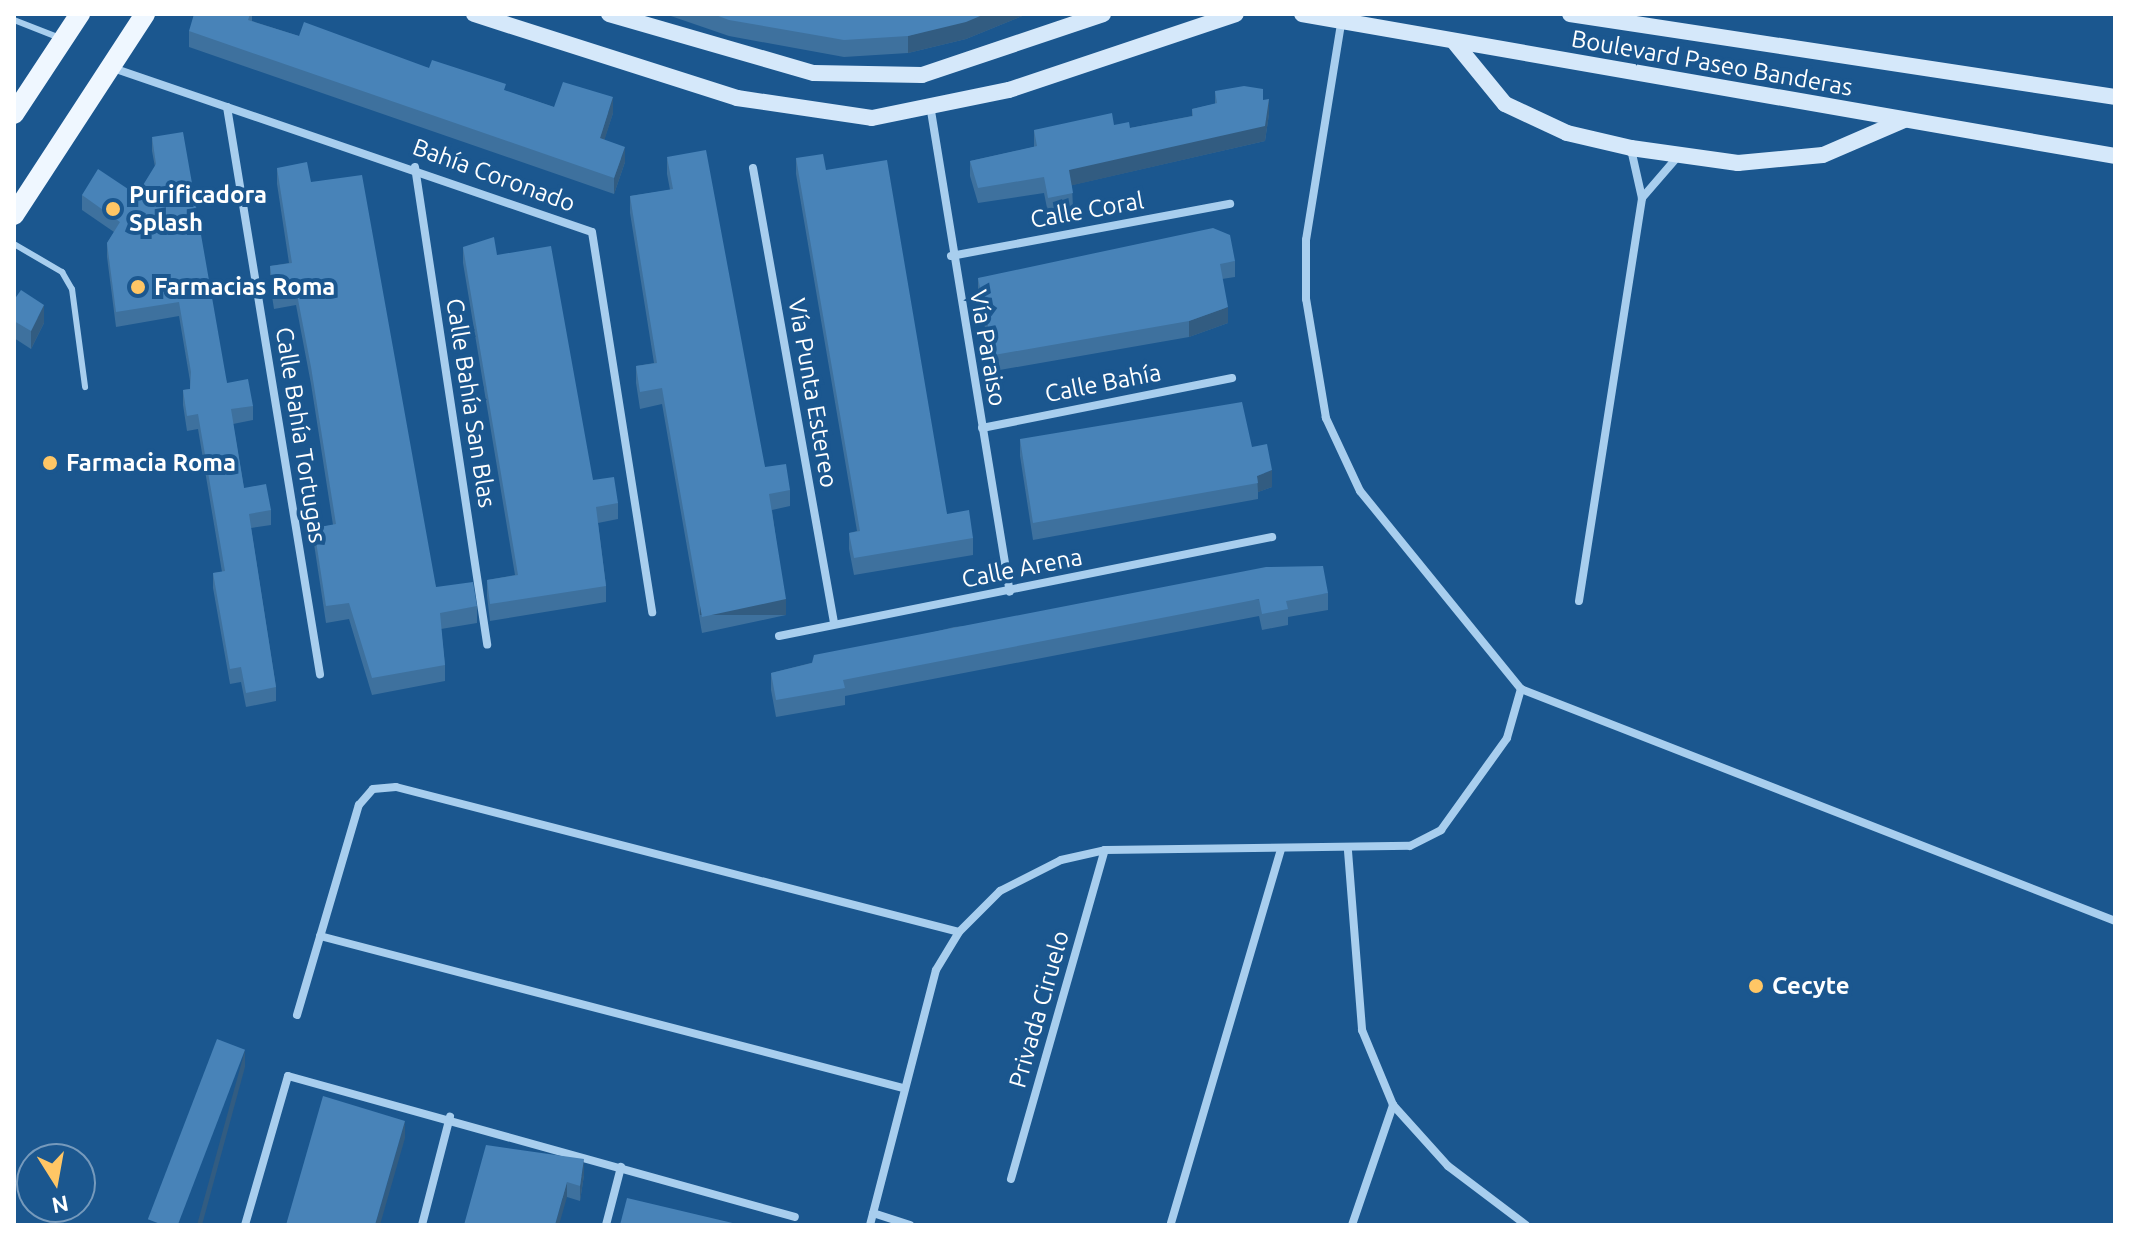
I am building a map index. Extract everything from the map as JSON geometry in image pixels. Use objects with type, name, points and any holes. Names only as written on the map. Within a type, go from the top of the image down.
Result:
[{"type":"main road","points":[[14,114],[80,14]]},
{"type":"main road","points":[[14,215],[145,14]]},
{"type":"main road","points":[[474,14],[737,98],[821,115],[931,111],[1236,14]]},
{"type":"main road","points":[[609,14],[814,73],[922,75],[1103,14]]},
{"type":"main road","name":"Boulevard Paseo Banderas","points":[[1302,14],[2115,156]]},
{"type":"main road","name":"Boulevard Paseo Banderas","points":[[1570,14],[2115,97]]},
{"type":"main road","points":[[1455,43],[1505,104],[1567,133],[1631,148],[1738,163],[1823,155],[1904,120]]},
{"type":"street","points":[[1342,19],[1306,240],[1307,314],[1326,418],[1360,491],[1521,689],[2115,921]]},
{"type":"street","name":"Bahía Coronado","points":[[108,67],[415,167],[595,236],[652,612]]},
{"type":"street","name":"Calle Bahía Tortugas","points":[[227,107],[320,674]]},
{"type":"street","name":"Vía Paraiso","points":[[931,111],[951,256],[1010,592]]},
{"type":"street","points":[[1579,601],[1642,198],[1631,148]]},
{"type":"street","points":[[1642,198],[1680,154]]},
{"type":"street","name":"Calle Bahía San Blas","points":[[415,167],[487,645]]},
{"type":"street","name":"Vía Punta Estereo","points":[[753,168],[834,624]]},
{"type":"street","name":"Calle Coral","points":[[951,256],[1230,204]]},
{"type":"street","name":"Calle Bahía","points":[[982,428],[1232,378]]},
{"type":"street","name":"Calle Arena","points":[[779,636],[1272,537]]},
{"type":"street","points":[[870,1225],[936,970],[959,932],[1027,875],[1105,850],[1348,851],[1410,846],[1441,830],[1507,738],[1521,689]]},
{"type":"street","points":[[297,1015],[359,805],[373,789],[396,787],[959,932]]},
{"type":"street","name":"Privada Ciruelo","points":[[1011,1179],[1105,850]]},
{"type":"street","points":[[1171,1223],[1281,850]]},
{"type":"street","points":[[1348,851],[1362,1030],[1393,1105],[1448,1166],[1526,1225]]},
{"type":"street","points":[[320,936],[903,1088]]},
{"type":"street","points":[[245,1225],[285,1077],[450,1117],[795,1217]]},
{"type":"street","points":[[1352,1225],[1393,1105]]},
{"type":"street","points":[[422,1225],[450,1117]]},
{"type":"street","points":[[606,1225],[621,1167]]},
{"type":"street","points":[[873,1213],[910,1225]]},
{"type":"lane","points":[[14,20],[63,40]]},
{"type":"lane","points":[[14,244],[62,272],[72,289],[85,387]]},
{"type":"building","points":[[194,14],[250,14],[248,20],[299,36],[304,22],[429,68],[432,60],[506,84],[504,90],[554,107],[563,82],[613,97],[600,138],[625,147],[614,178],[189,31]]},
{"type":"building","points":[[713,14],[985,14],[966,22],[908,36],[844,40],[729,20]]},
{"type":"building","points":[[1244,86],[1263,89],[1263,100],[1269,99],[1265,126],[1069,170],[1073,193],[1048,198],[1044,177],[978,188],[970,161],[1037,146],[1034,130],[1112,113],[1114,125],[1129,122],[1130,128],[1193,116],[1192,109],[1217,103],[1215,91]]},
{"type":"building","points":[[183,132],[227,383],[248,379],[253,406],[231,409],[244,488],[266,484],[271,510],[249,514],[276,687],[246,693],[241,667],[230,669],[213,573],[225,571],[198,414],[187,416],[183,390],[190,389],[191,372],[179,302],[116,312],[107,243],[120,222],[82,195],[98,169],[137,195],[156,164],[152,137]]},
{"type":"building","points":[[706,150],[765,467],[786,464],[790,490],[769,494],[786,599],[702,617],[662,388],[640,392],[636,366],[657,363],[630,196],[673,189],[667,157]]},
{"type":"building","points":[[823,154],[826,170],[887,160],[947,514],[969,510],[973,538],[854,558],[849,533],[860,531],[796,158]]},
{"type":"building","points":[[307,162],[311,182],[362,175],[436,587],[473,582],[477,606],[440,613],[445,665],[372,678],[349,603],[326,606],[314,528],[336,524],[311,367],[296,289],[274,293],[270,266],[292,263],[277,168]]},
{"type":"building","points":[[1213,228],[1230,235],[1235,261],[1220,264],[1228,307],[1189,321],[994,355],[978,278]]},
{"type":"building","points":[[494,237],[497,255],[551,246],[593,480],[614,477],[618,503],[596,507],[606,586],[490,604],[487,580],[518,575],[463,247]]},
{"type":"building","points":[[21,290],[44,305],[31,331],[14,321],[14,300]]},
{"type":"building","points":[[1242,402],[1252,447],[1267,444],[1272,470],[1257,476],[1258,483],[1033,523],[1020,439]]},
{"type":"building","points":[[1323,566],[1328,593],[1286,601],[1288,609],[1262,614],[1259,599],[843,680],[845,688],[776,700],[771,673],[812,663],[814,655],[1266,567]]},
{"type":"building","points":[[217,1039],[245,1050],[178,1225],[163,1225],[148,1219]]},
{"type":"building","points":[[323,1096],[405,1121],[375,1225],[286,1225]]},
{"type":"building","points":[[486,1145],[584,1159],[580,1186],[567,1182],[555,1225],[464,1225]]},
{"type":"building","points":[[627,1198],[741,1225],[620,1225]]},
{"type":"place","name":"Purificadora Splash","points":[[113,209]]},
{"type":"place","name":"Farmacias Roma","points":[[138,287]]},
{"type":"place","name":"Farmacia Roma","points":[[50,463]]},
{"type":"place","name":"Cecyte","points":[[1756,986]]}]
